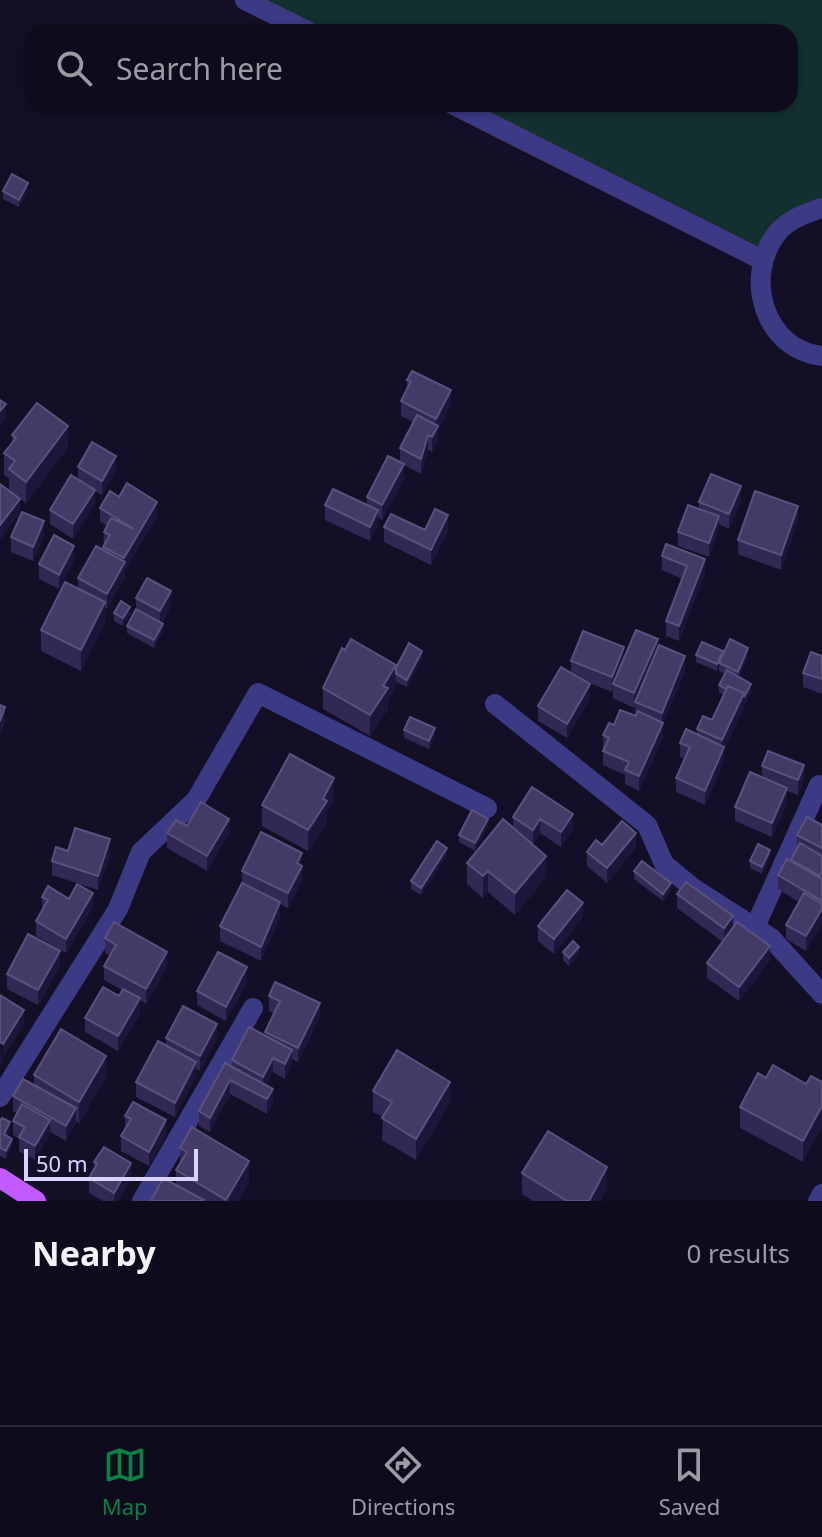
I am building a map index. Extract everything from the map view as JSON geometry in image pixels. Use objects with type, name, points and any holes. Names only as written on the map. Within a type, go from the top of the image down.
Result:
[{"type":"main road","points":[[0,1178],[36,1201]]},
{"type":"street","points":[[245,0],[293,24]]},
{"type":"street","points":[[468,112],[762,260]]},
{"type":"street","points":[[822,208],[798,216],[776,234],[762,260],[759,290],[768,318],[786,341],[812,355],[822,356]]},
{"type":"street","points":[[0,1097],[118,909],[141,852],[196,800],[258,693],[487,808]]},
{"type":"street","points":[[495,704],[647,825],[664,864],[755,927],[798,963],[822,994]]},
{"type":"street","points":[[755,927],[819,785]]},
{"type":"street","points":[[142,1201],[253,1008]]},
{"type":"street","points":[[818,1201],[822,1194]]},
{"type":"green space","points":[[245,0],[822,0],[822,208],[798,216],[762,260],[468,112],[798,112],[798,24],[293,24]]},
{"type":"building","points":[[12,174],[28,183],[19,200],[3,191]]},
{"type":"building","points":[[412,371],[451,390],[436,419],[401,401],[411,381],[407,380]]},
{"type":"building","points":[[37,403],[68,426],[26,482],[9,469],[15,461],[4,453],[16,438],[12,435]]},
{"type":"building","points":[[417,415],[438,426],[432,437],[428,435],[421,459],[400,448]]},
{"type":"building","points":[[92,442],[116,456],[102,481],[78,467]]},
{"type":"building","points":[[388,456],[404,464],[382,505],[367,497]]},
{"type":"building","points":[[711,474],[741,486],[729,514],[699,502]]},
{"type":"building","points":[[71,475],[95,490],[73,524],[50,510]]},
{"type":"building","points":[[127,483],[157,502],[124,558],[103,547],[110,535],[104,532],[111,518],[134,529],[100,508],[110,491],[119,497]]},
{"type":"building","points":[[0,484],[20,499],[0,525]]},
{"type":"building","points":[[333,489],[378,510],[370,527],[325,505]]},
{"type":"building","points":[[755,491],[798,506],[781,555],[738,540]]},
{"type":"building","points":[[688,505],[719,516],[709,543],[678,532]]},
{"type":"building","points":[[435,509],[448,515],[431,550],[384,527],[391,514],[425,530]]},
{"type":"building","points":[[22,512],[44,521],[33,547],[11,537]]},
{"type":"building","points":[[54,535],[74,546],[59,575],[39,564]]},
{"type":"building","points":[[666,544],[705,559],[679,626],[666,621],[687,566],[662,556]]},
{"type":"building","points":[[96,546],[125,562],[107,594],[78,578]]},
{"type":"building","points":[[147,578],[171,591],[160,611],[136,598]]},
{"type":"building","points":[[65,582],[105,602],[81,650],[41,630]]},
{"type":"building","points":[[121,601],[130,607],[123,618],[114,613]]},
{"type":"building","points":[[136,609],[163,624],[154,640],[127,626]]},
{"type":"building","points":[[636,630],[658,639],[634,693],[613,684]]},
{"type":"building","points":[[583,631],[624,647],[612,677],[571,661]]},
{"type":"building","points":[[351,639],[396,665],[383,686],[388,688],[370,715],[323,688],[342,648],[345,650]]},
{"type":"building","points":[[730,639],[748,648],[738,672],[719,663]]},
{"type":"building","points":[[702,642],[723,651],[717,664],[696,655]]},
{"type":"building","points":[[409,643],[422,651],[407,680],[396,674],[396,668]]},
{"type":"building","points":[[659,645],[685,656],[662,713],[635,702]]},
{"type":"building","points":[[811,652],[822,656],[822,679],[803,673]]},
{"type":"building","points":[[561,667],[590,684],[567,724],[538,706]]},
{"type":"building","points":[[727,670],[751,684],[744,697],[744,693],[719,685]]},
{"type":"building","points":[[728,686],[744,693],[722,740],[697,729],[703,716],[712,720]]},
{"type":"building","points":[[620,710],[636,716],[638,711],[663,723],[639,776],[625,770],[629,762],[603,751],[609,738],[603,735],[609,723],[614,725]]},
{"type":"building","points":[[410,717],[435,728],[429,741],[404,730]]},
{"type":"building","points":[[686,729],[724,747],[705,791],[676,778],[690,747],[680,743]]},
{"type":"building","points":[[768,751],[804,765],[798,780],[762,766]]},
{"type":"building","points":[[290,754],[334,778],[323,799],[327,801],[308,830],[262,805]]},
{"type":"building","points":[[750,772],[787,788],[772,823],[735,807]]},
{"type":"building","points":[[532,787],[573,814],[561,832],[540,819],[533,830],[513,817]]},
{"type":"building","points":[[201,802],[229,819],[207,856],[167,833],[176,820],[187,826]]},
{"type":"building","points":[[472,810],[488,819],[475,843],[459,835]]},
{"type":"building","points":[[807,817],[822,825],[822,848],[797,835]]},
{"type":"building","points":[[503,819],[546,856],[515,893],[488,871],[483,876],[467,863]]},
{"type":"building","points":[[622,821],[636,833],[607,868],[587,852],[596,840],[602,845]]},
{"type":"building","points":[[75,828],[110,839],[98,876],[52,861],[56,847],[68,851]]},
{"type":"building","points":[[261,832],[302,853],[297,863],[302,866],[288,893],[242,871]]},
{"type":"building","points":[[437,841],[447,848],[421,888],[411,881]]},
{"type":"building","points":[[800,843],[822,856],[820,876],[791,860]]},
{"type":"building","points":[[758,844],[770,850],[762,867],[750,861]]},
{"type":"building","points":[[787,859],[822,879],[822,901],[778,875]]},
{"type":"building","points":[[642,861],[671,883],[663,894],[634,871]]},
{"type":"building","points":[[686,882],[733,916],[724,928],[677,894]]},
{"type":"building","points":[[242,883],[280,902],[261,947],[220,926]]},
{"type":"building","points":[[77,884],[93,893],[66,939],[36,921],[48,900],[42,897],[48,886],[69,899]]},
{"type":"building","points":[[567,890],[583,903],[554,939],[538,926]]},
{"type":"building","points":[[804,893],[822,904],[806,936],[786,925]]},
{"type":"building","points":[[114,922],[167,952],[146,989],[104,966],[116,945],[105,938]]},
{"type":"building","points":[[737,922],[770,946],[739,987],[707,963]]},
{"type":"building","points":[[28,934],[60,951],[38,990],[7,974]]},
{"type":"building","points":[[573,941],[579,947],[569,958],[563,952]]},
{"type":"building","points":[[218,952],[247,967],[226,1007],[197,991]]},
{"type":"building","points":[[275,982],[320,1003],[298,1048],[265,1032],[280,1001],[269,996]]},
{"type":"building","points":[[103,987],[119,996],[123,989],[140,998],[118,1036],[85,1018]]},
{"type":"building","points":[[0,995],[24,1010],[3,1044],[0,1042]]},
{"type":"building","points":[[183,1006],[217,1024],[200,1056],[166,1038]]},
{"type":"building","points":[[249,1027],[292,1050],[285,1064],[273,1058],[263,1077],[232,1060]]},
{"type":"building","points":[[61,1029],[106,1056],[79,1102],[34,1075]]},
{"type":"building","points":[[158,1041],[196,1062],[175,1103],[136,1082]]},
{"type":"building","points":[[397,1050],[450,1082],[416,1139],[382,1118],[392,1102],[373,1091]]},
{"type":"building","points":[[225,1063],[273,1089],[267,1099],[230,1080],[210,1118],[199,1111]]},
{"type":"building","points":[[773,1065],[806,1084],[811,1076],[822,1082],[822,1106],[803,1141],[740,1107],[758,1073],[766,1078]]},
{"type":"building","points":[[23,1079],[76,1108],[66,1126],[13,1096]]},
{"type":"building","points":[[133,1102],[166,1120],[149,1152],[121,1136],[131,1119],[125,1116]]},
{"type":"building","points":[[22,1104],[50,1120],[35,1146],[19,1137],[25,1127],[13,1121]]},
{"type":"building","points":[[2,1118],[10,1122],[4,1134],[12,1139],[6,1151],[0,1148]]},
{"type":"building","points":[[192,1127],[249,1161],[226,1200],[176,1170],[187,1152],[180,1148]]},
{"type":"building","points":[[548,1131],[607,1167],[589,1201],[567,1201],[522,1173]]},
{"type":"building","points":[[104,1147],[131,1163],[114,1193],[89,1178],[97,1164],[94,1162]]},
{"type":"building","points":[[163,1178],[204,1200],[151,1201]]}]
